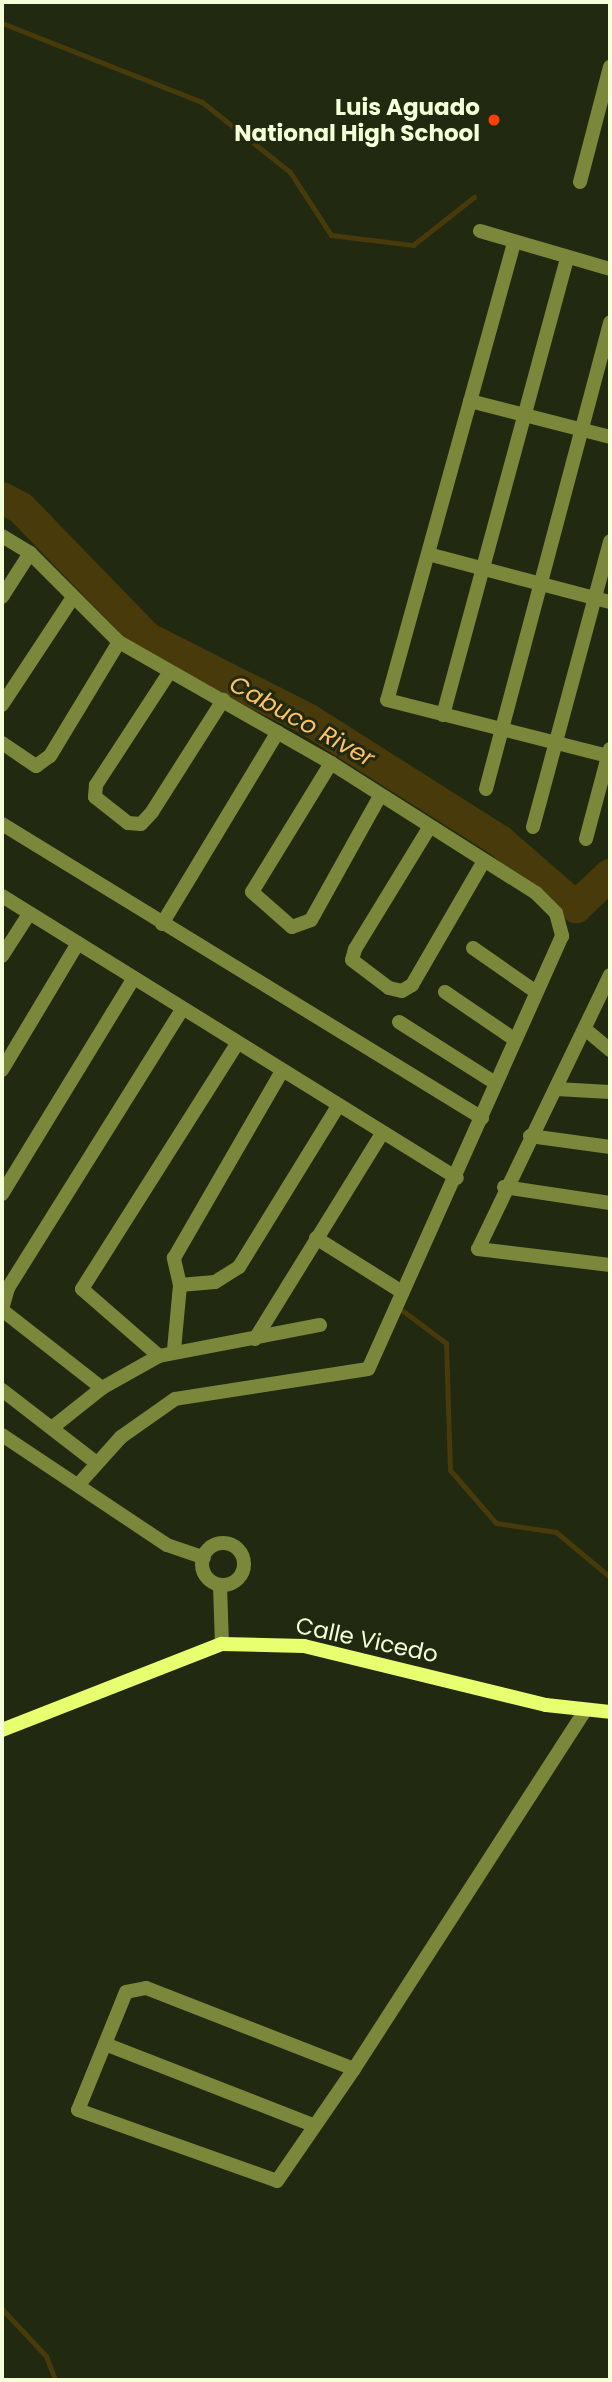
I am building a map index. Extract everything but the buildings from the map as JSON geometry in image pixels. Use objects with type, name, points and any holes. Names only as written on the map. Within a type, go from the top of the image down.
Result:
[{"type":"street","points":[[580,182],[610,67]]},
{"type":"street","points":[[480,231],[514,243],[610,268]]},
{"type":"street","points":[[514,243],[387,700],[501,731],[609,753],[586,839]]},
{"type":"street","points":[[443,715],[523,412],[567,258]]},
{"type":"street","points":[[485,789],[610,322]]},
{"type":"street","points":[[470,401],[523,412],[610,437]]},
{"type":"street","points":[[2,536],[30,553],[72,599],[119,642],[169,673],[223,700],[331,763],[379,798],[547,901],[561,924],[559,947],[492,1081],[482,1118],[457,1178],[368,1369],[175,1399],[95,1462],[78,1485]]},
{"type":"street","points":[[533,827],[610,541]]},
{"type":"street","points":[[2,597],[30,553]]},
{"type":"street","points":[[428,554],[610,602]]},
{"type":"street","points":[[2,705],[72,599]]},
{"type":"street","points":[[2,743],[36,766],[50,756],[119,642]]},
{"type":"street","points":[[169,673],[96,785],[95,797],[128,822],[142,824],[152,812],[223,700]]},
{"type":"street","points":[[162,924],[278,732]]},
{"type":"street","points":[[331,763],[252,892],[292,927],[311,920],[379,798]]},
{"type":"street","points":[[2,824],[482,1118]]},
{"type":"street","points":[[429,828],[355,949],[352,960],[389,988],[402,992],[412,985],[484,861]]},
{"type":"street","points":[[2,895],[337,1108],[457,1178]]},
{"type":"street","points":[[2,956],[29,914]]},
{"type":"street","points":[[2,1070],[78,943]]},
{"type":"street","points":[[473,948],[536,992]]},
{"type":"street","points":[[610,977],[556,1089],[504,1187],[478,1249],[610,1265]]},
{"type":"street","points":[[2,1194],[134,978]]},
{"type":"street","points":[[445,992],[514,1039]]},
{"type":"street","points":[[102,1388],[2,1309],[8,1288],[182,1010]]},
{"type":"street","points":[[400,1022],[492,1081]]},
{"type":"street","points":[[584,1029],[610,1049]]},
{"type":"street","points":[[159,1356],[82,1289],[236,1045]]},
{"type":"street","points":[[174,1350],[180,1285],[174,1258],[281,1073]]},
{"type":"street","points":[[556,1089],[610,1092]]},
{"type":"street","points":[[180,1285],[215,1282],[239,1267],[337,1108]]},
{"type":"street","points":[[255,1339],[381,1135]]},
{"type":"street","points":[[530,1136],[610,1147]]},
{"type":"street","points":[[504,1187],[610,1203]]},
{"type":"street","points":[[316,1238],[402,1292]]},
{"type":"street","points":[[53,1427],[102,1388],[174,1350],[255,1339],[320,1325]]},
{"type":"street","points":[[2,1390],[95,1462]]},
{"type":"street","points":[[2,1435],[167,1545],[204,1558]]},
{"type":"street","points":[[204,1558],[222,1543],[241,1553],[242,1574],[220,1585]]},
{"type":"street","points":[[204,1558],[206,1576],[220,1585]]},
{"type":"street","points":[[220,1585],[222,1644]]},
{"type":"street","name":"Calle Vicedo","points":[[2,1730],[222,1644],[304,1647],[585,1710],[610,1712]]},
{"type":"street","points":[[354,2069],[145,1988],[126,1992],[78,2110],[277,2181],[354,2069],[585,1710]]},
{"type":"street","points":[[105,2044],[315,2126]]},
{"type":"waterway","points":[[2,23],[202,102],[290,172],[331,235],[413,245],[474,197]]},
{"type":"waterway","name":"Cabuco River","points":[[2,498],[21,508],[147,638],[309,720],[500,841],[576,907],[610,875]]},
{"type":"waterway","points":[[403,1311],[446,1343],[450,1470],[496,1523],[556,1532],[610,1577]]},
{"type":"waterway","points":[[2,2309],[46,2356],[55,2380]]},
{"type":"place","name":"Luis Aguado National High School","points":[[494,120]]}]
